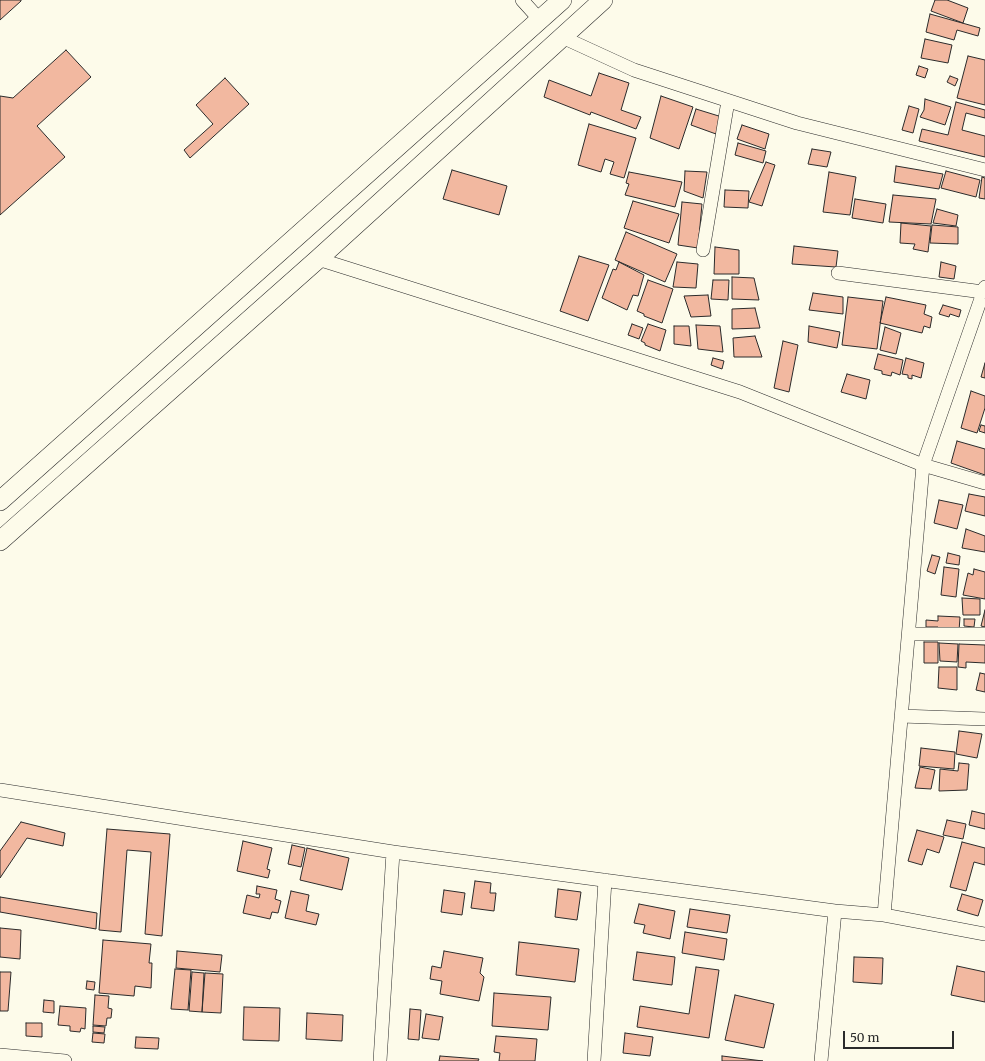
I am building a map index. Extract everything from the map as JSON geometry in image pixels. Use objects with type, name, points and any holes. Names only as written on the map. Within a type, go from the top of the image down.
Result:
[{"type":"main road","points":[[0,501],[562,0]]},
{"type":"main road","points":[[0,541],[318,258],[603,0]]},
{"type":"street","points":[[522,0],[540,20]]},
{"type":"street","points":[[562,37],[634,70],[797,123],[985,170]]},
{"type":"street","points":[[703,250],[728,101]]},
{"type":"street","points":[[318,258],[740,392],[923,465],[985,483]]},
{"type":"street","points":[[838,273],[984,289],[980,316],[923,465],[884,915]]},
{"type":"street","points":[[908,634],[985,634]]},
{"type":"street","points":[[902,716],[985,719]]},
{"type":"street","points":[[0,790],[393,852],[835,911],[884,915],[985,934]]},
{"type":"street","points":[[380,1061],[393,852]]},
{"type":"street","points":[[594,1061],[606,880]]},
{"type":"street","points":[[821,1061],[835,911]]},
{"type":"street","points":[[0,1055],[65,1061]]},
{"type":"building","points":[[0,0],[21,0],[21,1],[0,20]]},
{"type":"building","points":[[935,0],[947,0],[968,8],[963,23],[931,11]]},
{"type":"building","points":[[930,14],[980,28],[978,36],[957,30],[954,40],[926,32]]},
{"type":"building","points":[[925,39],[952,45],[948,63],[921,58]]},
{"type":"building","points":[[66,50],[91,77],[37,126],[65,157],[0,215],[0,96],[13,98]]},
{"type":"building","points":[[968,56],[985,60],[985,105],[957,98]]},
{"type":"building","points":[[919,66],[928,69],[925,78],[916,75]]},
{"type":"building","points":[[599,73],[629,83],[621,110],[641,117],[636,129],[591,112],[590,115],[544,97],[549,80],[591,96]]},
{"type":"building","points":[[950,76],[958,79],[955,86],[947,82]]},
{"type":"building","points":[[225,78],[249,104],[190,158],[184,150],[213,124],[196,105]]},
{"type":"building","points":[[661,96],[693,107],[679,149],[650,138]]},
{"type":"building","points":[[925,99],[951,107],[945,125],[920,117],[924,110]]},
{"type":"building","points":[[956,102],[985,110],[985,118],[966,113],[962,130],[985,136],[985,157],[919,141],[922,129],[948,135]]},
{"type":"building","points":[[909,106],[919,109],[913,133],[902,130]]},
{"type":"building","points":[[696,109],[722,117],[716,134],[691,125]]},
{"type":"building","points":[[589,124],[636,138],[624,178],[610,174],[614,162],[605,159],[601,172],[578,165]]},
{"type":"building","points":[[742,125],[769,134],[765,149],[737,139]]},
{"type":"building","points":[[738,143],[766,151],[763,163],[735,155]]},
{"type":"building","points":[[812,149],[831,152],[827,167],[808,164]]},
{"type":"building","points":[[766,162],[775,165],[762,206],[749,202]]},
{"type":"building","points":[[896,166],[943,174],[939,189],[894,182]]},
{"type":"building","points":[[452,170],[507,186],[499,215],[443,199]]},
{"type":"building","points":[[685,171],[707,172],[703,198],[684,191]]},
{"type":"building","points":[[946,171],[980,180],[976,197],[941,188]]},
{"type":"building","points":[[629,172],[682,182],[675,207],[625,195],[629,184],[626,183]]},
{"type":"building","points":[[829,172],[856,177],[850,215],[823,212]]},
{"type":"building","points":[[982,177],[985,178],[985,199],[979,198]]},
{"type":"building","points":[[725,190],[749,191],[748,208],[724,207]]},
{"type":"building","points":[[893,195],[936,199],[931,224],[889,222]]},
{"type":"building","points":[[855,199],[886,204],[883,223],[852,218]]},
{"type":"building","points":[[633,201],[679,214],[669,243],[624,228]]},
{"type":"building","points":[[682,202],[702,204],[698,248],[678,245]]},
{"type":"building","points":[[937,209],[958,215],[956,226],[933,223]]},
{"type":"building","points":[[901,223],[931,226],[928,252],[913,249],[915,244],[900,243]]},
{"type":"building","points":[[932,225],[958,227],[958,244],[930,243]]},
{"type":"building","points":[[626,232],[677,254],[665,282],[615,260]]},
{"type":"building","points":[[794,246],[838,251],[836,267],[792,264]]},
{"type":"building","points":[[715,247],[739,250],[739,274],[714,274]]},
{"type":"building","points":[[579,256],[609,265],[588,321],[560,311]]},
{"type":"building","points":[[619,262],[644,275],[638,296],[633,295],[627,310],[602,298],[613,269],[616,270]]},
{"type":"building","points":[[677,262],[698,264],[696,288],[673,287]]},
{"type":"building","points":[[941,262],[956,266],[954,279],[939,277]]},
{"type":"building","points":[[732,277],[754,278],[759,300],[732,299]]},
{"type":"building","points":[[648,280],[673,289],[662,323],[644,316],[644,314],[637,311]]},
{"type":"building","points":[[713,280],[729,280],[728,300],[711,299]]},
{"type":"building","points":[[813,293],[843,297],[843,314],[809,310]]},
{"type":"building","points":[[708,295],[711,316],[691,317],[684,296]]},
{"type":"building","points":[[848,297],[883,301],[877,349],[842,345]]},
{"type":"building","points":[[886,297],[926,305],[924,314],[932,317],[930,328],[924,326],[922,333],[880,323]]},
{"type":"building","points":[[943,305],[961,310],[959,317],[950,314],[949,317],[939,314]]},
{"type":"building","points":[[755,308],[760,328],[732,329],[732,309]]},
{"type":"building","points":[[632,324],[643,328],[639,339],[628,335]]},
{"type":"building","points":[[648,324],[666,330],[660,351],[645,345],[645,343],[641,341]]},
{"type":"building","points":[[696,325],[720,326],[723,352],[698,349]]},
{"type":"building","points":[[674,326],[689,326],[691,346],[674,344]]},
{"type":"building","points":[[809,326],[840,332],[837,348],[808,342]]},
{"type":"building","points":[[885,327],[901,333],[896,354],[880,350]]},
{"type":"building","points":[[755,336],[762,357],[734,357],[733,338]]},
{"type":"building","points":[[783,341],[798,345],[789,392],[774,388]]},
{"type":"building","points":[[878,354],[903,360],[900,375],[892,372],[891,376],[882,374],[882,371],[874,369]]},
{"type":"building","points":[[713,358],[724,361],[722,369],[711,365]]},
{"type":"building","points":[[906,358],[924,363],[921,378],[912,375],[912,379],[908,378],[908,375],[902,374]]},
{"type":"building","points":[[985,363],[985,378],[981,377]]},
{"type":"building","points":[[847,374],[870,380],[866,399],[841,392]]},
{"type":"building","points":[[971,391],[985,396],[985,408],[977,433],[961,428]]},
{"type":"building","points":[[981,425],[985,426],[985,433],[979,431]]},
{"type":"building","points":[[957,441],[985,449],[985,475],[951,463]]},
{"type":"building","points":[[969,494],[985,497],[985,516],[965,511]]},
{"type":"building","points":[[939,500],[963,505],[957,529],[934,523]]},
{"type":"building","points":[[966,529],[985,536],[985,552],[962,548]]},
{"type":"building","points":[[948,553],[960,556],[959,565],[946,563]]},
{"type":"building","points":[[932,555],[940,557],[935,574],[927,571]]},
{"type":"building","points":[[944,567],[959,569],[956,597],[941,595]]},
{"type":"building","points":[[974,569],[985,572],[985,599],[963,595],[968,573],[973,575]]},
{"type":"building","points":[[962,598],[980,599],[980,615],[963,615]]},
{"type":"building","points":[[985,610],[985,627],[981,626]]},
{"type":"building","points":[[938,616],[960,617],[959,631],[938,630],[938,627],[926,627],[926,620],[938,621]]},
{"type":"building","points":[[964,619],[975,619],[974,627],[964,626]]},
{"type":"building","points":[[924,642],[938,642],[938,663],[924,663]]},
{"type":"building","points":[[939,643],[958,644],[957,662],[940,661]]},
{"type":"building","points":[[959,644],[985,645],[985,663],[966,662],[966,668],[958,667]]},
{"type":"building","points":[[939,667],[957,667],[957,690],[938,688]]},
{"type":"building","points":[[980,673],[985,674],[985,692],[976,690]]},
{"type":"building","points":[[959,731],[982,734],[977,758],[956,754]]},
{"type":"building","points":[[921,748],[955,752],[954,769],[919,766]]},
{"type":"building","points":[[959,763],[969,764],[967,790],[939,791],[940,769],[958,771]]},
{"type":"building","points":[[920,767],[935,770],[931,789],[915,788]]},
{"type":"building","points":[[972,811],[985,814],[985,829],[969,825]]},
{"type":"building","points":[[947,820],[966,824],[963,839],[943,835]]},
{"type":"building","points":[[21,822],[65,833],[63,846],[27,838],[0,878],[0,851]]},
{"type":"building","points":[[107,829],[170,834],[162,936],[145,934],[151,852],[127,850],[121,932],[99,930]]},
{"type":"building","points":[[917,830],[944,837],[939,853],[927,849],[922,865],[908,861]]},
{"type":"building","points":[[243,841],[272,848],[267,869],[270,870],[268,878],[237,871]]},
{"type":"building","points":[[962,842],[985,848],[985,865],[974,862],[966,891],[950,887]]},
{"type":"building","points":[[292,845],[305,848],[301,867],[288,864]]},
{"type":"building","points":[[307,848],[349,858],[342,890],[300,880]]},
{"type":"building","points":[[475,881],[491,883],[490,893],[496,893],[494,911],[471,908]]},
{"type":"building","points":[[257,886],[277,890],[275,899],[281,901],[278,913],[272,912],[270,919],[243,913],[247,895],[259,898],[260,894],[256,894]]},
{"type":"building","points":[[558,889],[581,892],[577,920],[555,917]]},
{"type":"building","points":[[444,890],[465,893],[462,915],[441,912]]},
{"type":"building","points":[[291,891],[309,895],[306,911],[319,914],[316,925],[285,918]]},
{"type":"building","points":[[962,894],[983,900],[978,916],[957,910]]},
{"type":"building","points":[[0,897],[97,913],[96,929],[0,912]]},
{"type":"building","points":[[639,904],[675,911],[670,939],[643,933],[645,925],[634,923]]},
{"type":"building","points":[[690,909],[730,915],[727,933],[687,927]]},
{"type":"building","points":[[0,928],[21,930],[20,959],[0,957]]},
{"type":"building","points":[[685,932],[727,939],[724,960],[682,953]]},
{"type":"building","points":[[103,940],[151,944],[149,963],[152,963],[151,988],[135,986],[134,996],[99,993]]},
{"type":"building","points":[[519,942],[579,949],[575,982],[516,975]]},
{"type":"building","points":[[177,951],[222,955],[220,972],[176,968]]},
{"type":"building","points":[[444,951],[483,958],[480,973],[484,977],[479,1001],[440,994],[442,981],[430,979],[432,966],[441,968]]},
{"type":"building","points":[[637,952],[675,957],[672,985],[633,980]]},
{"type":"building","points":[[854,957],[883,958],[882,984],[853,982]]},
{"type":"building","points":[[957,966],[985,972],[985,1002],[951,995]]},
{"type":"building","points":[[696,967],[719,970],[709,1038],[637,1027],[640,1006],[689,1014]]},
{"type":"building","points":[[175,969],[191,970],[188,1010],[171,1009]]},
{"type":"building","points":[[0,972],[11,972],[8,1011],[0,1011]]},
{"type":"building","points":[[192,972],[204,973],[202,1012],[189,1011]]},
{"type":"building","points":[[205,973],[223,974],[221,1013],[202,1012]]},
{"type":"building","points":[[87,981],[95,982],[94,990],[86,989]]},
{"type":"building","points":[[494,993],[551,997],[548,1030],[492,1026]]},
{"type":"building","points":[[95,995],[109,996],[108,1008],[112,1009],[111,1018],[107,1018],[106,1026],[93,1025]]},
{"type":"building","points":[[735,995],[774,1004],[764,1048],[725,1040]]},
{"type":"building","points":[[44,1000],[54,1001],[54,1013],[43,1012]]},
{"type":"building","points":[[60,1006],[86,1008],[85,1029],[81,1028],[80,1032],[70,1031],[70,1026],[58,1025]]},
{"type":"building","points":[[244,1007],[280,1008],[279,1041],[243,1040]]},
{"type":"building","points":[[410,1009],[421,1010],[419,1040],[408,1039]]},
{"type":"building","points":[[307,1013],[343,1015],[342,1041],[306,1039]]},
{"type":"building","points":[[426,1014],[443,1017],[439,1040],[422,1038]]},
{"type":"building","points":[[26,1023],[42,1023],[42,1037],[26,1036]]},
{"type":"building","points":[[93,1026],[105,1027],[104,1033],[93,1032]]},
{"type":"building","points":[[93,1033],[105,1034],[104,1043],[92,1042]]},
{"type":"building","points":[[625,1033],[653,1037],[650,1056],[623,1053]]},
{"type":"building","points":[[496,1036],[537,1039],[535,1061],[499,1061],[500,1053],[494,1052]]},
{"type":"building","points":[[136,1037],[159,1038],[158,1049],[135,1048]]},
{"type":"building","points":[[440,1056],[479,1059],[478,1061],[439,1061]]},
{"type":"building","points":[[722,1056],[763,1061],[722,1061]]}]
